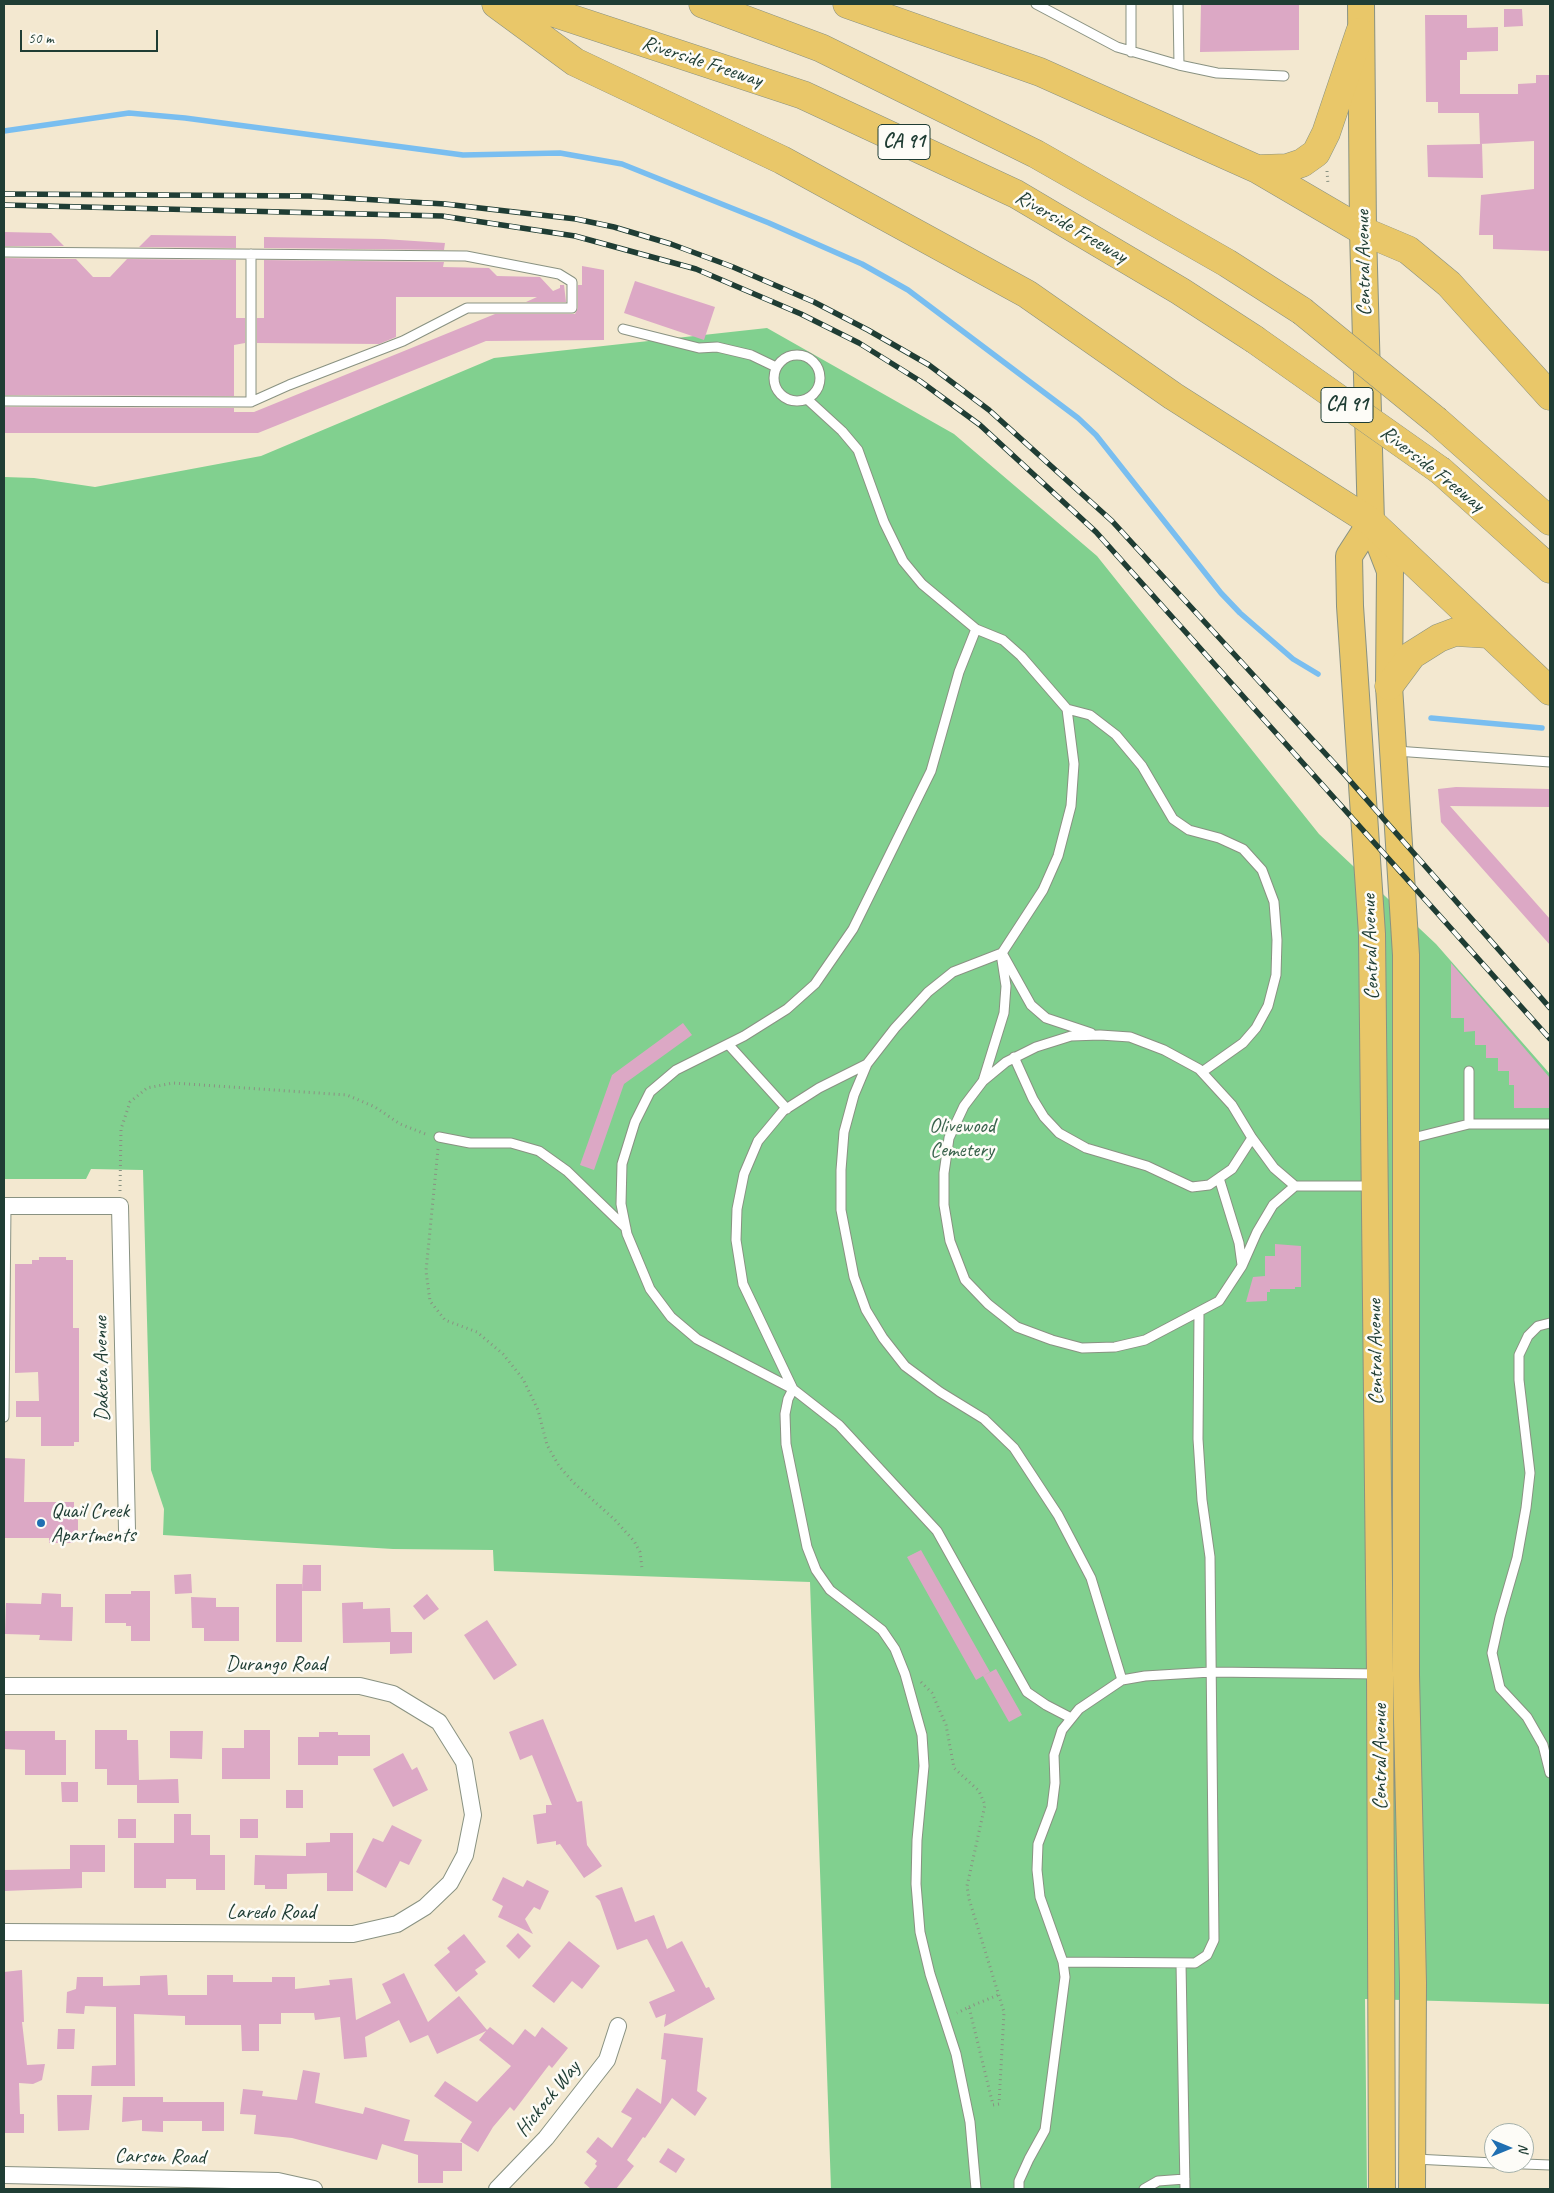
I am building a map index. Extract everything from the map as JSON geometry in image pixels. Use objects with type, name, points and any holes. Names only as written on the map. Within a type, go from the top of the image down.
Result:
[{"type":"highway","points":[[496,4],[575,62],[782,160],[1026,294],[1173,396],[1371,522],[1550,691]]},
{"type":"highway","name":"Riverside Freeway","points":[[527,4],[803,95],[1016,194],[1180,291],[1254,339],[1441,471],[1550,569]]},
{"type":"highway","name":"Riverside Freeway","points":[[703,4],[822,48],[1036,154],[1227,263],[1302,311],[1437,421],[1550,521]]},
{"type":"highway","points":[[847,4],[1040,72],[1257,169],[1363,231],[1408,250],[1449,284],[1550,396]]},
{"type":"highway","points":[[1257,169],[1287,168],[1302,163],[1316,154],[1326,133],[1360,32]]},
{"type":"highway","points":[[1389,686],[1412,655],[1439,638],[1455,632],[1489,634]]},
{"type":"main road","name":"Central Avenue","points":[[1361,4],[1363,231],[1371,522],[1390,571],[1389,686],[1406,955],[1407,1139],[1382,2189]]},
{"type":"main road","name":"Central Avenue","points":[[1371,522],[1349,556],[1353,656],[1372,934],[1374,1186],[1393,1674],[1412,1983],[1412,2189]]},
{"type":"street","points":[[5,1206],[120,1206]]},
{"type":"street","name":"Dakota Avenue","points":[[120,1206],[127,1530]]},
{"type":"street","name":"Durango Road","points":[[4,1686],[360,1686],[393,1694],[439,1722],[464,1762],[473,1815]]},
{"type":"street","name":"Laredo Road","points":[[4,1932],[353,1934],[397,1924],[425,1907],[450,1884],[465,1855],[473,1815]]},
{"type":"street","name":"Hickock Way","points":[[497,2189],[546,2138],[607,2060],[618,2026]]},
{"type":"street","name":"Carson Road","points":[[4,2175],[278,2181],[314,2189]]},
{"type":"lane","points":[[1036,4],[1117,47],[1132,52],[1217,73],[1284,76]]},
{"type":"lane","points":[[1131,4],[1132,52]]},
{"type":"lane","points":[[1178,4],[1179,65]]},
{"type":"lane","points":[[4,252],[466,256],[559,274],[572,282],[572,308],[467,308],[402,341],[289,385],[251,402],[4,401]]},
{"type":"lane","points":[[251,254],[251,402]]},
{"type":"lane","points":[[622,329],[700,348],[717,347],[743,353],[776,367]]},
{"type":"lane","points":[[804,355],[817,364],[820,380],[818,388],[808,399],[793,401],[781,394],[774,381],[776,367],[788,356],[804,355]]},
{"type":"lane","points":[[808,399],[842,431],[858,450],[884,522],[903,561],[922,584],[976,628],[1003,640],[1021,656],[1067,709],[1090,716],[1116,734],[1142,766],[1173,820],[1189,830],[1219,838],[1243,849],[1262,870],[1274,902],[1277,940],[1276,975],[1268,1006],[1256,1028],[1243,1043],[1202,1072]]},
{"type":"lane","points":[[976,628],[959,672],[931,771],[853,929],[815,984],[787,1009],[744,1036],[676,1070],[650,1092],[635,1122],[622,1164],[621,1204],[626,1228],[650,1290],[671,1317],[697,1339],[793,1389],[839,1425],[937,1531],[1027,1692],[1046,1706],[1071,1718]]},
{"type":"lane","points":[[1067,709],[1074,764],[1071,806],[1058,856],[1043,890],[1002,953],[954,972],[928,992],[895,1028],[867,1064],[854,1095],[844,1132],[841,1170],[841,1210],[847,1249],[866,1310],[883,1338],[905,1366],[940,1392],[984,1418],[1014,1448],[1058,1515],[1091,1578],[1122,1680]]},
{"type":"lane","points":[[1393,751],[1550,762]]},
{"type":"lane","points":[[1002,953],[1031,1004],[1046,1018],[1100,1035]]},
{"type":"lane","points":[[983,1081],[1004,1013],[1006,986],[1002,953]]},
{"type":"lane","points":[[1295,1186],[1273,1205],[1257,1232],[1242,1266],[1219,1301],[1145,1340],[1115,1347],[1082,1348],[1052,1340],[1017,1328],[988,1304],[965,1280],[950,1240],[944,1205],[944,1173],[949,1138],[964,1106],[983,1081],[1006,1062],[1036,1047],[1071,1036],[1130,1037],[1164,1050],[1202,1072],[1232,1105],[1252,1138],[1274,1168],[1295,1186],[1374,1186]]},
{"type":"lane","points":[[728,1044],[787,1109]]},
{"type":"lane","points":[[1014,1058],[1033,1099],[1044,1117],[1059,1133],[1086,1148],[1147,1166],[1192,1187],[1209,1185],[1232,1169],[1252,1138]]},
{"type":"lane","points":[[793,1389],[743,1284],[736,1240],[737,1209],[744,1174],[758,1141],[787,1109],[819,1088],[867,1064]]},
{"type":"lane","points":[[1469,1071],[1469,1124]]},
{"type":"lane","points":[[1407,1139],[1469,1124],[1550,1124]]},
{"type":"lane","points":[[439,1137],[470,1143],[511,1143],[538,1151],[567,1171],[626,1228]]},
{"type":"lane","points":[[1219,1178],[1239,1243],[1242,1266]]},
{"type":"lane","points":[[4,1417],[5,1206]]},
{"type":"lane","points":[[1063,1962],[1195,1963],[1207,1955],[1214,1940],[1210,1558],[1202,1500],[1198,1439],[1199,1312]]},
{"type":"lane","points":[[1550,1322],[1538,1326],[1528,1336],[1519,1355],[1519,1380],[1530,1473],[1517,1558],[1492,1653],[1500,1688],[1527,1717],[1543,1745],[1550,1773]]},
{"type":"lane","points":[[793,1389],[788,1399],[785,1414],[786,1444],[807,1547],[816,1570],[830,1590],[882,1630],[895,1649],[905,1674],[922,1735],[924,1766],[917,1840],[916,1884],[920,1932],[930,1974],[956,2054],[970,2122],[976,2189]]},
{"type":"lane","points":[[1019,2189],[1019,2181],[1045,2130],[1064,1976],[1063,1962],[1040,1897],[1037,1870],[1038,1844],[1052,1807],[1055,1783],[1054,1755],[1062,1730],[1079,1709],[1122,1680],[1145,1676],[1212,1672],[1393,1674]]},
{"type":"lane","points":[[1181,1963],[1185,2189]]},
{"type":"lane","points":[[1412,2159],[1484,2162]]},
{"type":"lane","points":[[1534,2164],[1550,2165]]},
{"type":"lane","points":[[1144,2189],[1158,2181],[1185,2179]]},
{"type":"path","points":[[120,1206],[122,1129],[130,1102],[147,1088],[173,1083],[348,1095],[375,1107],[400,1124],[439,1137],[426,1271],[430,1301],[444,1320],[477,1332],[503,1354],[523,1379],[538,1410],[547,1445],[559,1466],[634,1541],[640,1552],[642,1568]]},
{"type":"path","points":[[905,1674],[921,1681],[932,1693],[946,1725],[954,1768],[979,1791],[985,1805],[967,1886],[969,1899],[1004,2012],[998,2104],[993,2104],[969,2008]]},
{"type":"path","points":[[944,2019],[998,1995]]},
{"type":"green space","name":"Olivewood Cemetery","points":[[767,328],[954,434],[1097,556],[1319,834],[1436,944],[1550,1074],[1550,2004],[1365,1999],[1367,2189],[831,2189],[810,1582],[494,1571],[493,1550],[393,1549],[163,1535],[164,1509],[151,1470],[143,1170],[91,1169],[86,1179],[4,1179],[4,477],[34,478],[95,487],[261,456],[494,358]]},
{"type":"building","points":[[1201,4],[1299,4],[1299,50],[1200,52]]},
{"type":"building","points":[[1504,9],[1522,9],[1523,26],[1504,27]]},
{"type":"building","points":[[1425,15],[1467,15],[1467,28],[1498,27],[1498,51],[1467,52],[1467,60],[1460,60],[1460,94],[1518,94],[1518,84],[1536,83],[1536,75],[1550,75],[1550,251],[1493,249],[1493,235],[1479,235],[1481,195],[1534,189],[1534,141],[1480,144],[1479,113],[1438,113],[1438,102],[1426,102]]},
{"type":"building","points":[[1482,144],[1483,178],[1428,177],[1427,145]]},
{"type":"building","points":[[4,232],[51,233],[64,246],[4,246]]},
{"type":"building","points":[[151,235],[236,236],[236,248],[139,247]]},
{"type":"building","points":[[264,237],[384,239],[445,243],[444,250],[264,248]]},
{"type":"building","points":[[4,258],[76,259],[93,277],[110,277],[127,259],[236,260],[236,318],[245,318],[245,343],[234,345],[234,396],[4,395]]},
{"type":"building","points":[[264,260],[444,262],[443,267],[489,268],[497,276],[540,277],[553,291],[560,288],[560,285],[564,285],[566,302],[526,302],[537,297],[396,297],[396,337],[379,344],[257,343],[257,318],[264,318]]},
{"type":"building","points":[[582,266],[604,270],[604,340],[486,341],[258,433],[4,433],[4,407],[234,408],[234,412],[254,412],[495,314],[575,314],[578,308],[578,285],[582,285]]},
{"type":"building","points":[[635,281],[715,307],[704,340],[624,313]]},
{"type":"building","points":[[1456,787],[1550,789],[1550,807],[1450,806],[1550,919],[1550,945],[1441,822],[1438,789]]},
{"type":"building","points":[[1451,963],[1550,1078],[1550,1108],[1514,1108],[1514,1085],[1509,1085],[1509,1071],[1498,1071],[1498,1058],[1486,1058],[1486,1045],[1475,1045],[1475,1031],[1464,1032],[1464,1018],[1451,1018]]},
{"type":"building","points":[[683,1023],[692,1035],[624,1084],[594,1170],[580,1165],[612,1075]]},
{"type":"building","points":[[1275,1244],[1301,1246],[1301,1287],[1295,1287],[1295,1289],[1270,1289],[1270,1292],[1267,1292],[1267,1301],[1246,1302],[1253,1277],[1265,1276],[1265,1256],[1275,1256]]},
{"type":"building","points":[[39,1257],[66,1257],[66,1260],[73,1260],[73,1328],[79,1328],[79,1442],[74,1442],[74,1446],[41,1446],[41,1417],[16,1417],[16,1401],[39,1401],[38,1372],[15,1373],[15,1264],[32,1264],[32,1260],[39,1260]]},
{"type":"building","name":"Quail Creek Apartments","points":[[4,1458],[25,1459],[24,1502],[74,1502],[74,1509],[78,1509],[78,1535],[73,1535],[73,1543],[49,1543],[49,1538],[4,1538]]},
{"type":"building","points":[[921,1550],[990,1672],[976,1680],[907,1557]]},
{"type":"building","points":[[303,1565],[321,1565],[321,1591],[302,1591]]},
{"type":"building","points":[[191,1574],[192,1593],[175,1594],[174,1575]]},
{"type":"building","points":[[276,1584],[302,1584],[302,1642],[276,1642]]},
{"type":"building","points":[[131,1591],[150,1591],[150,1641],[131,1641],[131,1626],[126,1626],[126,1623],[105,1623],[105,1594],[131,1594]]},
{"type":"building","points":[[42,1593],[61,1594],[61,1607],[73,1607],[72,1641],[39,1640],[40,1635],[5,1634],[6,1603],[41,1604]]},
{"type":"building","points":[[427,1594],[439,1609],[424,1620],[413,1606]]},
{"type":"building","points":[[191,1597],[216,1598],[216,1607],[239,1607],[239,1641],[204,1641],[204,1628],[192,1628]]},
{"type":"building","points":[[363,1602],[363,1609],[390,1608],[391,1632],[412,1632],[412,1653],[390,1654],[390,1642],[343,1643],[342,1603]]},
{"type":"building","points":[[487,1620],[517,1665],[494,1680],[464,1635]]},
{"type":"building","points":[[996,1669],[1022,1715],[1009,1722],[983,1676]]},
{"type":"building","points":[[543,1719],[577,1802],[582,1801],[587,1845],[602,1866],[584,1878],[560,1844],[556,1845],[556,1841],[537,1844],[533,1815],[546,1813],[546,1805],[552,1805],[532,1755],[520,1760],[509,1732]]},
{"type":"building","points":[[95,1730],[127,1730],[127,1740],[138,1740],[139,1780],[178,1779],[179,1803],[137,1803],[137,1785],[107,1785],[107,1769],[95,1769]]},
{"type":"building","points":[[244,1730],[270,1730],[270,1779],[222,1779],[222,1748],[244,1748]]},
{"type":"building","points":[[4,1731],[55,1731],[55,1740],[66,1740],[66,1775],[25,1775],[25,1750],[4,1749]]},
{"type":"building","points":[[170,1731],[203,1731],[202,1759],[170,1758]]},
{"type":"building","points":[[319,1732],[338,1732],[338,1735],[370,1735],[370,1756],[338,1756],[338,1765],[298,1765],[298,1737],[319,1737]]},
{"type":"building","points":[[403,1753],[412,1770],[417,1767],[428,1790],[393,1807],[373,1769]]},
{"type":"building","points":[[61,1782],[78,1782],[78,1802],[62,1802]]},
{"type":"building","points":[[286,1790],[303,1790],[303,1808],[286,1808]]},
{"type":"building","points":[[174,1814],[191,1814],[191,1835],[210,1835],[210,1855],[225,1855],[225,1890],[196,1890],[196,1879],[166,1879],[166,1888],[134,1888],[134,1843],[174,1843]]},
{"type":"building","points":[[118,1819],[136,1819],[136,1838],[118,1838]]},
{"type":"building","points":[[240,1819],[258,1819],[258,1838],[240,1838]]},
{"type":"building","points":[[392,1825],[422,1840],[409,1865],[400,1861],[386,1888],[356,1872],[373,1838],[383,1842]]},
{"type":"building","points":[[330,1833],[353,1833],[353,1891],[327,1891],[327,1873],[287,1874],[287,1889],[265,1889],[265,1885],[254,1885],[255,1855],[306,1856],[306,1843],[330,1842]]},
{"type":"building","points":[[70,1845],[105,1845],[105,1872],[82,1872],[82,1888],[4,1891],[4,1870],[70,1869]]},
{"type":"building","points":[[503,1877],[523,1887],[527,1880],[549,1891],[540,1910],[534,1907],[525,1919],[533,1934],[498,1917],[503,1906],[492,1900]]},
{"type":"building","points":[[622,1887],[635,1922],[654,1915],[667,1949],[682,1941],[706,1988],[709,1987],[715,1999],[664,2027],[666,2014],[656,2018],[649,2002],[675,1991],[647,1939],[617,1950],[600,1901],[595,1896]]},
{"type":"building","points":[[518,1933],[531,1946],[519,1959],[506,1946]]},
{"type":"building","points":[[464,1934],[486,1962],[475,1970],[478,1974],[456,1992],[434,1965],[450,1952],[447,1948]]},
{"type":"building","points":[[569,1941],[600,1966],[582,1989],[572,1981],[554,2003],[532,1986]]},
{"type":"building","points":[[22,1970],[24,2022],[22,2022],[27,2065],[45,2064],[42,2080],[33,2084],[19,2083],[20,2114],[24,2114],[24,2133],[4,2133],[4,1972]]},
{"type":"building","points":[[404,1973],[428,2022],[459,1996],[487,2030],[490,2027],[513,2045],[525,2029],[535,2037],[542,2027],[568,2048],[552,2068],[549,2065],[514,2111],[510,2107],[493,2127],[478,2152],[460,2141],[472,2122],[434,2096],[445,2081],[477,2102],[511,2066],[479,2040],[486,2031],[437,2054],[428,2035],[410,2043],[399,2020],[365,2037],[367,2057],[344,2059],[340,2017],[315,2020],[314,2013],[281,2013],[281,2024],[259,2024],[259,2051],[242,2051],[241,2025],[185,2025],[185,2016],[134,2014],[135,2086],[91,2086],[92,2066],[116,2065],[116,2007],[85,2006],[84,2014],[66,2013],[67,1992],[76,1989],[77,1977],[103,1977],[103,1986],[140,1985],[140,1976],[167,1975],[168,1995],[207,1995],[207,1975],[233,1975],[233,1982],[272,1982],[272,1977],[295,1977],[295,1989],[330,1985],[329,1980],[352,1978],[356,2020],[391,2003],[382,1984]]},
{"type":"building","points":[[58,2029],[75,2029],[74,2049],[57,2049]]},
{"type":"building","points":[[664,2033],[703,2038],[697,2091],[707,2098],[695,2116],[672,2098],[645,2138],[643,2137],[627,2160],[634,2166],[616,2189],[591,2189],[584,2183],[597,2166],[595,2164],[597,2161],[586,2152],[598,2137],[612,2148],[632,2118],[621,2112],[637,2088],[661,2104],[666,2060],[661,2059]]},
{"type":"building","points":[[303,2070],[320,2073],[315,2103],[363,2114],[365,2107],[410,2120],[404,2141],[462,2143],[462,2171],[443,2171],[443,2183],[418,2183],[418,2155],[382,2144],[377,2160],[292,2138],[254,2134],[256,2115],[240,2114],[243,2089],[263,2091],[262,2096],[297,2100]]},
{"type":"building","points":[[57,2095],[92,2095],[89,2130],[58,2131]]},
{"type":"building","points":[[123,2097],[163,2097],[163,2102],[224,2102],[224,2131],[202,2131],[202,2121],[163,2121],[163,2132],[142,2131],[142,2120],[122,2122]]},
{"type":"building","points":[[668,2148],[685,2159],[676,2173],[659,2162]]},
{"type":"waterway","points":[[4,131],[129,113],[185,118],[463,155],[560,153],[622,164],[769,223],[862,264],[908,290],[1078,418],[1096,435],[1221,593],[1240,613],[1293,659],[1318,674]]},
{"type":"waterway","points":[[1431,718],[1542,728]]},
{"type":"railway","points":[[4,194],[309,196],[445,204],[576,219],[614,227],[671,244],[733,267],[814,302],[868,330],[929,365],[989,410],[1112,521],[1345,775],[1550,1008]]},
{"type":"railway","points":[[4,205],[442,216],[575,236],[696,269],[801,314],[859,343],[920,381],[980,425],[1096,532],[1550,1039]]},
{"type":"place","name":"Quail Creek Apartments","points":[[41,1523]]}]
